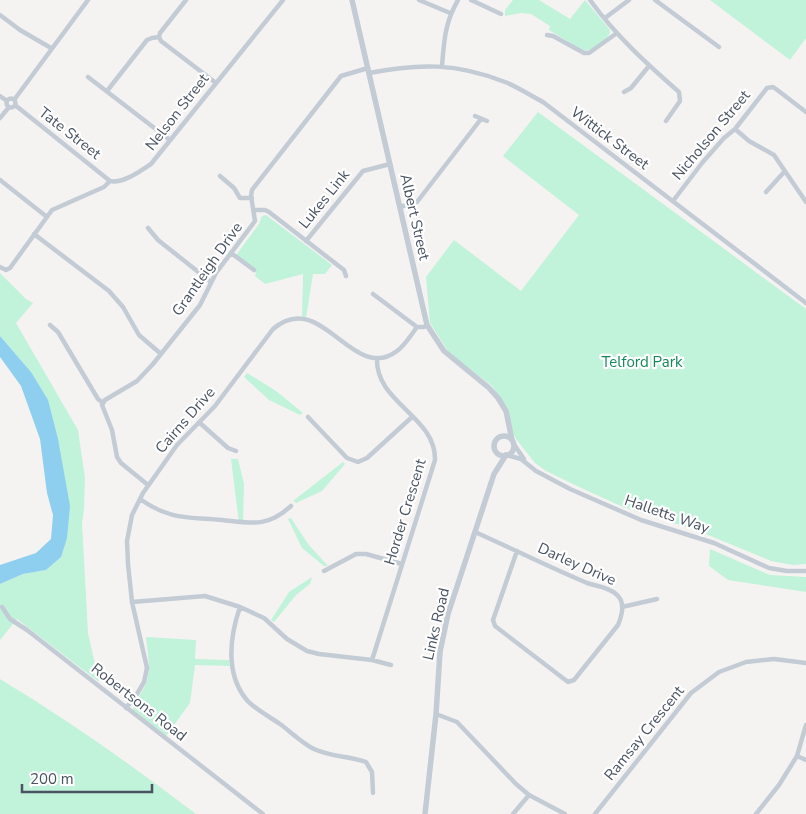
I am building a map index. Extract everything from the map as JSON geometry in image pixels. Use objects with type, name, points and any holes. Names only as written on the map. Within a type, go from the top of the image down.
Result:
[{"type":"street","points":[[0,118],[10,99],[14,100],[88,0]]},
{"type":"street","points":[[159,37],[186,0]]},
{"type":"street","name":"Nelson Street","points":[[0,267],[6,270],[10,268],[53,209],[104,187],[110,181],[116,182],[124,179],[150,166],[283,0]]},
{"type":"street","name":"Albert Street","points":[[352,0],[427,325],[444,351],[489,388],[498,398],[506,411],[512,441]]},
{"type":"street","points":[[419,0],[450,13]]},
{"type":"street","points":[[442,66],[444,36],[450,13],[458,0]]},
{"type":"street","points":[[471,0],[500,14]]},
{"type":"street","points":[[590,0],[617,33],[649,66],[679,92],[680,101],[666,121]]},
{"type":"street","points":[[605,18],[629,0]]},
{"type":"street","points":[[655,0],[719,47]]},
{"type":"street","points":[[0,15],[20,30],[51,48]]},
{"type":"street","points":[[547,35],[553,36],[584,53],[589,53],[617,33]]},
{"type":"street","points":[[159,37],[161,41],[216,83]]},
{"type":"street","points":[[107,91],[147,40],[159,37]]},
{"type":"street","name":"Wittick Street","points":[[368,70],[420,65],[442,66],[471,71],[506,82],[543,102],[806,303]]},
{"type":"street","points":[[624,92],[631,88],[649,66]]},
{"type":"street","points":[[220,176],[234,188],[240,198],[252,198],[252,190],[341,76],[368,70]]},
{"type":"street","points":[[88,77],[170,140]]},
{"type":"street","name":"Nicholson Street","points":[[673,201],[724,138],[735,129],[764,91],[770,87],[776,89],[806,112]]},
{"type":"street","points":[[0,96],[12,108],[15,105],[14,100]]},
{"type":"street","name":"Tate Street","points":[[15,105],[110,181]]},
{"type":"street","points":[[475,116],[487,120]]},
{"type":"street","points":[[400,207],[417,202],[481,119]]},
{"type":"street","points":[[735,129],[749,141],[774,155],[806,202]]},
{"type":"street","name":"Lukes Link","points":[[306,241],[363,171],[390,164]]},
{"type":"street","points":[[766,192],[785,171]]},
{"type":"street","points":[[0,180],[47,217]]},
{"type":"street","name":"Grantleigh Drive","points":[[103,402],[137,381],[200,305],[211,282],[255,221],[252,198]]},
{"type":"street","points":[[255,210],[268,211],[344,270],[346,276]]},
{"type":"street","points":[[148,228],[154,237],[211,282]]},
{"type":"street","points":[[34,234],[110,291],[139,335],[161,354]]},
{"type":"street","points":[[232,253],[254,270]]},
{"type":"street","points":[[373,294],[417,327],[427,325]]},
{"type":"street","name":"Cairns Drive","points":[[126,708],[144,682],[147,668],[132,602],[127,541],[132,515],[148,485],[177,445],[216,406],[273,329],[284,321],[302,318],[319,323],[358,352],[367,357],[377,358]]},
{"type":"street","points":[[50,325],[58,332],[98,399],[103,402],[102,405],[112,430],[117,457],[120,463],[148,485]]},
{"type":"street","points":[[377,358],[396,352],[403,346],[417,327]]},
{"type":"street","name":"Horder Crescent","points":[[372,660],[435,460],[433,443],[430,436],[384,387],[378,375],[377,358]]},
{"type":"street","points":[[499,437],[506,436],[512,441],[513,450],[507,455],[501,455],[496,451],[494,442],[504,429],[506,411]]},
{"type":"street","points":[[308,417],[348,458],[358,462],[367,458],[412,417]]},
{"type":"street","points":[[200,424],[228,448],[236,451]]},
{"type":"street","name":"Halletts Way","points":[[512,441],[536,471],[606,506],[641,520],[714,543],[769,568],[787,571],[806,571]]},
{"type":"street","name":"Links Road","points":[[494,474],[496,451]]},
{"type":"street","name":"Halletts Way","points":[[507,455],[527,462]]},
{"type":"street","name":"Links Road","points":[[425,814],[442,643],[448,614],[494,474],[507,455]]},
{"type":"street","points":[[140,499],[156,509],[174,516],[251,524],[274,519],[291,506]]},
{"type":"street","name":"Darley Drive","points":[[475,532],[616,594],[622,603],[622,615],[618,625],[574,680],[568,682],[495,626],[493,620],[517,551]]},
{"type":"street","points":[[324,571],[356,554],[366,554],[402,564]]},
{"type":"street","points":[[132,602],[204,596],[240,607],[264,618],[288,639],[307,651],[372,660],[391,665]]},
{"type":"street","points":[[622,607],[657,599]]},
{"type":"street","name":"Robertsons Road","points":[[2,607],[10,619],[27,630],[263,814]]},
{"type":"street","points":[[240,607],[231,648],[234,676],[246,700],[313,749],[332,756],[356,758],[366,762],[372,772],[373,793]]},
{"type":"street","name":"Ramsay Crescent","points":[[595,814],[691,693],[720,672],[746,662],[774,659],[806,662]]},
{"type":"street","points":[[436,714],[458,722],[516,784],[529,795],[565,814]]},
{"type":"street","points":[[756,814],[779,785],[797,756],[806,725]]},
{"type":"street","points":[[797,756],[806,760]]},
{"type":"street","points":[[513,814],[529,795]]},
{"type":"green space","points":[[513,0],[539,0],[570,19],[585,0],[610,30],[610,33],[598,46],[590,50],[582,50],[549,30],[550,26],[531,14],[521,13],[505,16],[505,10]]},
{"type":"green space","points":[[710,0],[806,0],[806,38],[790,60]]},
{"type":"green space","name":"Telford Park","points":[[538,112],[806,309],[806,564],[793,565],[771,561],[696,530],[623,507],[546,471],[535,463],[516,439],[512,432],[508,409],[492,386],[450,354],[430,323],[426,277],[454,240],[521,291],[579,215],[503,156]]},
{"type":"green space","points":[[266,215],[332,265],[325,274],[313,274],[306,318],[302,317],[303,274],[265,284],[255,276],[256,273],[237,257],[237,254],[259,224],[262,216]]},
{"type":"green space","points":[[0,273],[26,299],[33,303],[16,323],[78,430],[85,478],[82,523],[88,633],[99,682],[17,619],[0,640],[0,584],[23,574],[46,570],[61,557],[31,372],[0,336]]},
{"type":"green space","points":[[247,373],[276,391],[303,413],[300,415],[269,400],[244,377]]},
{"type":"green space","points":[[231,459],[238,459],[244,484],[243,523],[239,523]]},
{"type":"green space","points":[[343,462],[345,464],[322,491],[296,503],[293,501]]},
{"type":"green space","points":[[291,518],[308,544],[328,566],[324,566],[302,548],[288,519]]},
{"type":"green space","points":[[710,549],[770,575],[806,577],[806,592],[728,580],[709,566]]},
{"type":"green space","points":[[312,577],[310,584],[296,595],[274,622],[271,620],[289,592]]},
{"type":"green space","points":[[146,637],[196,640],[195,659],[229,660],[230,666],[195,665],[190,703],[166,736],[133,710],[133,704],[140,695],[147,680],[149,665]]},
{"type":"green space","points":[[0,679],[100,744],[196,814],[0,814]]},
{"type":"water","points":[[0,336],[31,372],[48,400],[58,439],[70,506],[67,538],[61,557],[46,570],[23,574],[0,584],[0,565],[36,553],[51,539],[53,515],[47,493],[40,439],[21,386],[0,357]]}]
